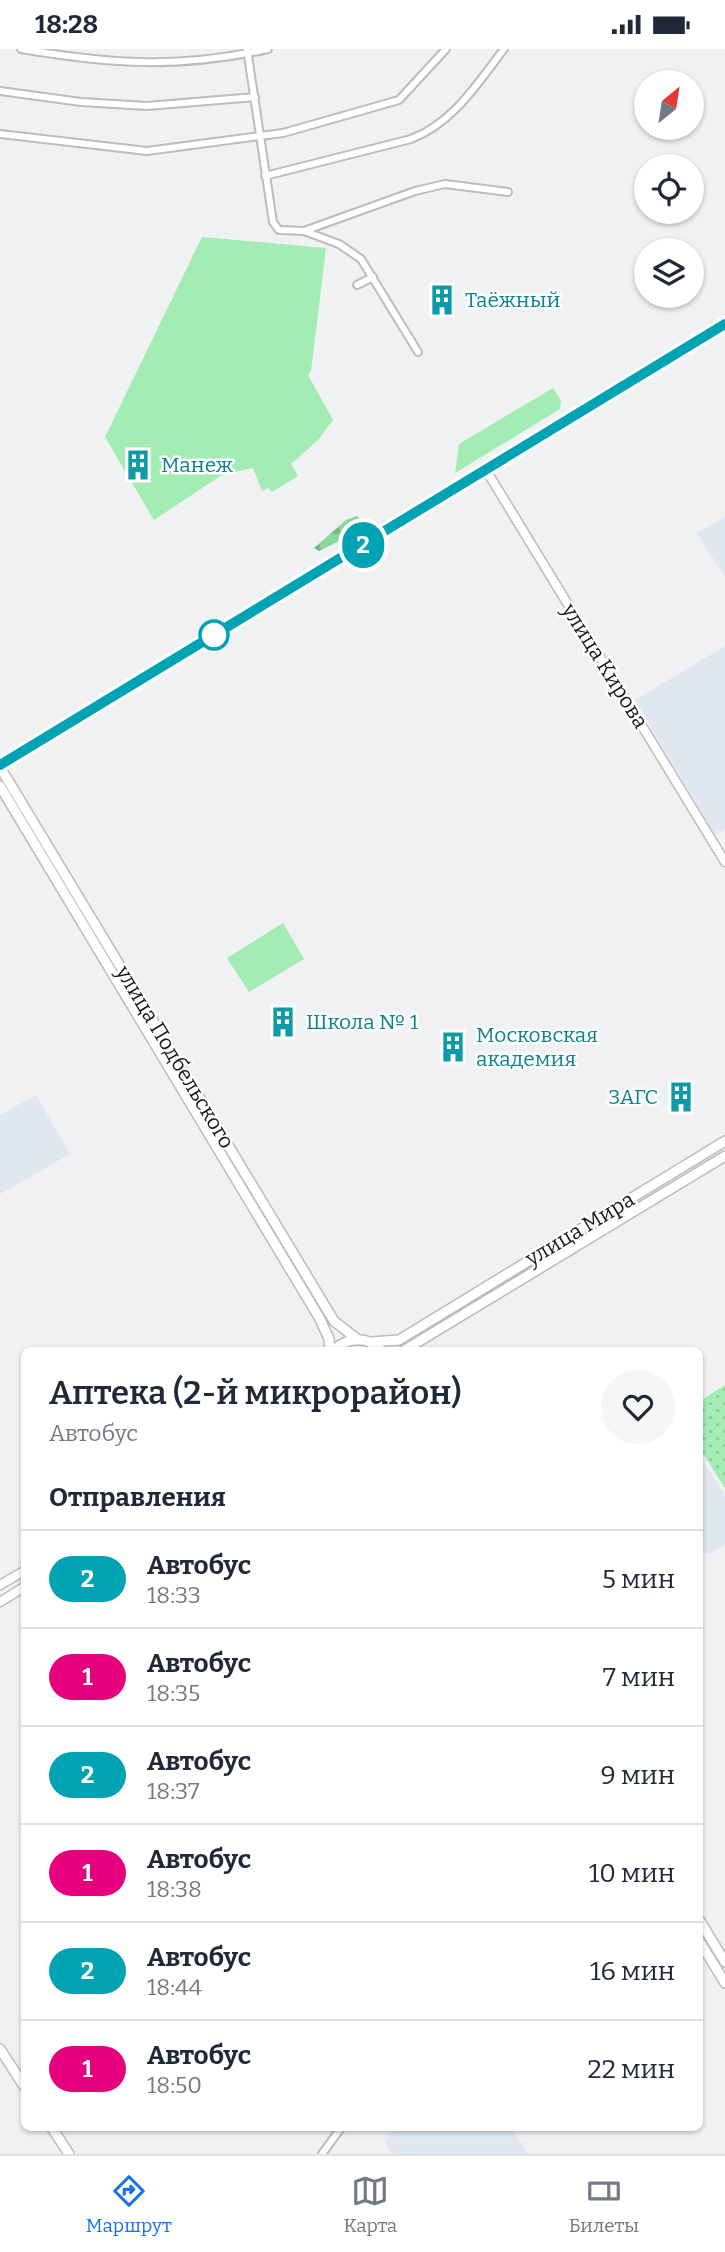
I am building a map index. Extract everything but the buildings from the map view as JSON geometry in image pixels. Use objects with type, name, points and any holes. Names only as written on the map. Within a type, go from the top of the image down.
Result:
[{"type":"main road","points":[[0,766],[725,324]]},
{"type":"main road","name":"улица Подбельского","points":[[0,766],[61,878],[324,1327],[331,1347]]},
{"type":"main road","name":"улица Подбельского","points":[[0,786],[61,878],[334,1321],[357,1339]]},
{"type":"main road","name":"улица Мира","points":[[371,1342],[398,1340],[724,1144]]},
{"type":"main road","name":"улица Мира","points":[[409,1347],[725,1156]]},
{"type":"main road","points":[[338,1347],[357,1339],[371,1342],[377,1347]]},
{"type":"main road","points":[[703,1926],[725,1962]]},
{"type":"main road","points":[[703,1947],[725,1983]]},
{"type":"main road","points":[[0,2049],[21,2081]]},
{"type":"main road","points":[[54,2131],[69,2154]]},
{"type":"street","points":[[21,49],[97,61],[169,64],[268,49]]},
{"type":"street","points":[[0,134],[147,151],[258,137],[323,124],[399,100],[446,49]]},
{"type":"street","points":[[265,176],[399,142],[433,130],[473,90],[503,49]]},
{"type":"street","points":[[247,51],[273,222],[279,230],[304,230],[415,191],[446,184],[508,192]]},
{"type":"street","points":[[0,91],[81,102],[147,106],[255,97]]},
{"type":"street","points":[[304,230],[339,244],[361,259],[418,352]]},
{"type":"street","points":[[357,285],[373,277]]},
{"type":"street","name":"улица Кирова","points":[[486,470],[725,862]]},
{"type":"street","points":[[0,1585],[21,1573]]},
{"type":"street","points":[[0,1602],[21,1589]]},
{"type":"street","points":[[322,2154],[339,2131]]},
{"type":"shaded area","points":[[725,517],[725,577],[697,533]]},
{"type":"shaded area","points":[[725,646],[725,829],[715,835],[635,700]]},
{"type":"shaded area","points":[[36,1095],[70,1154],[0,1194],[0,1115]]},
{"type":"shaded area","points":[[703,1461],[725,1495],[725,1544],[709,1554],[703,1553]]},
{"type":"shaded area","points":[[394,2131],[513,2131],[528,2154],[392,2154],[385,2142]]},
{"type":"green space","points":[[202,237],[326,248],[311,371],[308,375],[333,420],[318,440],[291,464],[298,476],[272,492],[268,488],[262,491],[253,468],[222,475],[154,520],[105,437]]},
{"type":"green space","points":[[553,388],[561,400],[560,409],[455,473],[459,444]]},
{"type":"green space","points":[[357,516],[362,520],[349,535],[319,551],[314,548],[346,520]]},
{"type":"green space","points":[[283,923],[304,959],[249,992],[227,958]]},
{"type":"green space","points":[[725,1385],[725,1488],[703,1454],[703,1399]]},
{"type":"bus line","name":"2","points":[[0,765],[725,324]]},
{"type":"place","name":"Таёжный","points":[[442,300]]},
{"type":"place","name":"Манеж","points":[[138,465]]},
{"type":"place","name":"Школа № 1","points":[[283,1022]]},
{"type":"place","name":"Московская академия","points":[[453,1047]]},
{"type":"place","name":"ЗАГС","points":[[681,1097]]}]
